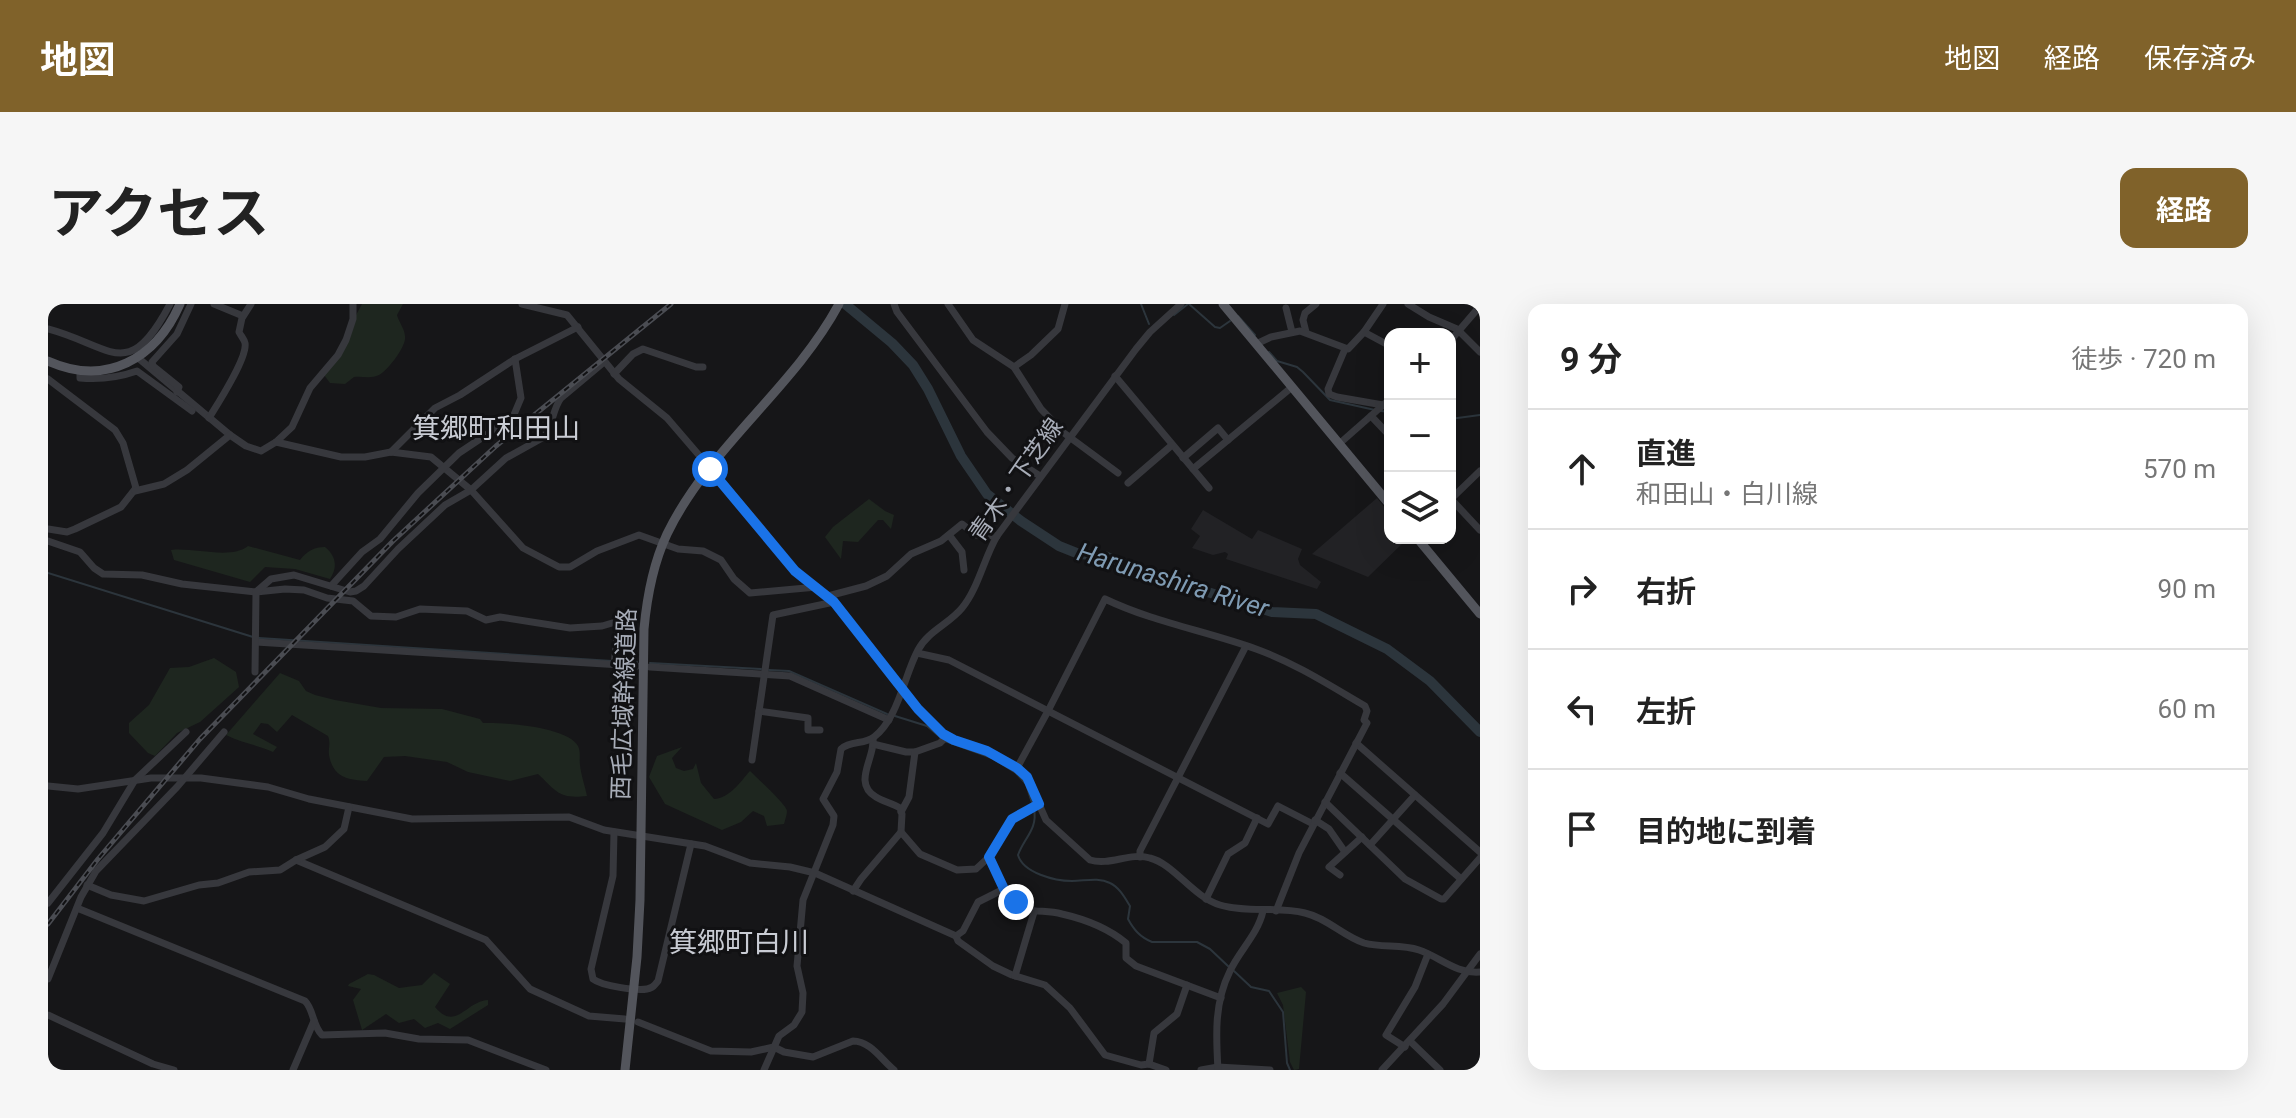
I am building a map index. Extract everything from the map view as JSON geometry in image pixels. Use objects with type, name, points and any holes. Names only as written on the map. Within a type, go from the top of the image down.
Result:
[{"type":"main road","points":[[48,361],[80,371],[106,370],[137,357],[160,339],[180,304]]},
{"type":"main road","name":"西毛広域幹線道路","points":[[625,1070],[640,900],[646,608],[654,567],[680,511],[710,469],[827,326],[839,304]]},
{"type":"main road","points":[[1223,304],[1384,498]]},
{"type":"main road","points":[[1422,544],[1480,614]]},
{"type":"street","points":[[48,329],[113,354],[126,353],[149,338],[170,304]]},
{"type":"street","points":[[177,392],[179,387],[152,362],[177,334],[191,304]]},
{"type":"street","points":[[214,304],[243,316]]},
{"type":"street","points":[[209,418],[235,374],[245,348],[245,341],[239,332],[243,316],[251,304]]},
{"type":"street","points":[[137,357],[230,435],[246,446],[263,451],[292,427],[310,388],[338,355],[353,319],[353,304]]},
{"type":"street","points":[[522,304],[567,315],[614,374],[667,418],[795,571],[831,599],[944,738],[987,751],[1017,768],[1027,777],[1035,806],[1046,820],[1090,860],[1098,862],[1148,857],[1159,861],[1206,899],[1220,905],[1303,912],[1368,944],[1411,948],[1465,973],[1480,972]]},
{"type":"street","points":[[894,304],[981,425],[1012,458],[1038,479]]},
{"type":"street","points":[[948,304],[978,345],[1014,367],[1041,409],[1069,437],[1118,473]]},
{"type":"street","points":[[1014,367],[1058,329],[1065,304]]},
{"type":"street","name":"青木・下芝線","points":[[873,741],[889,720],[917,653],[928,637],[967,602],[988,550],[1004,526],[1150,332],[1181,304]]},
{"type":"street","points":[[1306,332],[1303,320],[1305,307],[1316,304]]},
{"type":"street","points":[[1256,344],[1271,337],[1306,332],[1345,349],[1351,347],[1364,332],[1383,304]]},
{"type":"street","points":[[1408,304],[1460,332],[1480,352]]},
{"type":"street","points":[[1456,336],[1480,306]]},
{"type":"street","points":[[1286,308],[1292,332]]},
{"type":"street","points":[[276,442],[351,458],[391,452],[435,408],[515,359],[578,327]]},
{"type":"street","points":[[1364,332],[1384,343]]},
{"type":"street","points":[[614,374],[633,354],[643,349],[703,367]]},
{"type":"street","points":[[1345,349],[1328,389],[1329,394],[1382,406]]},
{"type":"street","points":[[331,586],[362,552],[380,539],[418,493],[459,453],[513,417],[521,398],[515,359]]},
{"type":"street","points":[[255,672],[256,592],[264,583],[294,575],[350,592],[364,586],[445,505],[506,458],[544,437],[561,398],[604,362]]},
{"type":"street","points":[[80,371],[80,378],[94,379],[121,377],[137,371],[192,411],[197,409]]},
{"type":"street","points":[[1115,376],[1209,488]]},
{"type":"street","points":[[48,379],[115,430],[123,443],[136,484],[135,491],[121,507],[67,532],[48,529]]},
{"type":"street","points":[[1193,469],[1292,387]]},
{"type":"street","points":[[1339,444],[1389,400]]},
{"type":"street","points":[[1372,415],[1384,429]]},
{"type":"street","points":[[1183,458],[1218,428],[1228,440]]},
{"type":"street","points":[[135,491],[164,484],[176,477],[230,435]]},
{"type":"street","points":[[1128,483],[1172,445]]},
{"type":"street","points":[[391,452],[428,456],[446,468],[523,548],[559,567],[570,567],[597,551],[635,536],[678,549],[703,551],[721,560],[734,579],[750,593],[817,587]]},
{"type":"street","points":[[1456,493],[1480,471]]},
{"type":"street","points":[[1456,505],[1480,530]]},
{"type":"street","points":[[752,760],[773,615],[831,599],[887,576],[911,554],[941,541],[962,524],[976,535],[997,536]]},
{"type":"street","points":[[949,535],[962,552],[964,570]]},
{"type":"street","points":[[48,541],[80,552],[103,574],[142,575],[182,584],[256,592],[304,590],[327,598],[353,601],[371,616],[396,617],[420,609],[467,611],[486,620],[500,617],[570,628],[602,626],[619,621],[615,662]]},
{"type":"street","points":[[1017,768],[1105,599],[1286,661],[1365,706],[1364,720],[1367,723],[1314,822],[1276,911]]},
{"type":"street","points":[[256,642],[615,662],[637,666]]},
{"type":"street","points":[[1140,857],[1140,851],[1246,646]]},
{"type":"street","points":[[917,653],[949,660],[1268,824],[1278,806],[1314,822],[1329,829],[1345,852]]},
{"type":"street","points":[[650,667],[790,676],[889,720]]},
{"type":"street","points":[[759,711],[806,717],[808,730],[820,730]]},
{"type":"street","points":[[48,903],[103,833],[135,780],[186,732]]},
{"type":"street","points":[[48,979],[87,885],[112,852],[224,732]]},
{"type":"street","points":[[764,1070],[779,1036],[794,1025],[802,1012],[803,993],[797,960],[803,900],[833,825],[834,816],[823,799],[837,772],[841,749],[854,742],[873,741],[915,752],[944,738]]},
{"type":"street","points":[[873,741],[864,776],[867,788],[874,796],[895,805],[901,812]]},
{"type":"street","points":[[1356,743],[1480,852]]},
{"type":"street","points":[[853,891],[901,832],[901,812],[909,797],[915,752]]},
{"type":"street","points":[[1340,773],[1461,879]]},
{"type":"street","points":[[48,786],[78,789],[151,778],[180,778],[268,787],[309,799],[412,819],[569,817],[618,833],[691,844],[750,863],[815,873],[956,936],[958,941],[988,964],[1045,985],[1070,1008],[1105,1055],[1166,1070]]},
{"type":"street","points":[[1370,845],[1415,795]]},
{"type":"street","points":[[1325,802],[1409,882],[1441,899],[1480,858]]},
{"type":"street","points":[[901,832],[920,854],[957,870],[973,871],[989,857],[1012,819],[1035,806]]},
{"type":"street","points":[[87,885],[111,895],[144,901],[249,872],[280,870],[325,847],[344,829],[349,807]]},
{"type":"street","points":[[1206,899],[1228,854],[1245,843],[1257,818]]},
{"type":"street","points":[[618,833],[613,876],[591,969],[593,979],[605,986],[647,990],[658,981],[691,844]]},
{"type":"street","points":[[1340,875],[1329,867],[1362,837]]},
{"type":"street","points":[[989,857],[1004,889],[1024,909],[1066,914],[1115,935],[1126,943],[1126,958],[1130,962],[1221,998]]},
{"type":"street","points":[[296,860],[486,940],[530,989],[589,1016],[625,1019]]},
{"type":"street","points":[[956,936],[963,931],[978,902],[1004,889]]},
{"type":"street","points":[[77,908],[305,1001],[309,1004],[318,1032],[325,1036],[373,1033],[419,1039],[468,1040],[546,1070]]},
{"type":"street","points":[[1218,1068],[1215,1023],[1221,998],[1230,971],[1263,911]]},
{"type":"street","points":[[1015,976],[1034,912]]},
{"type":"street","points":[[1428,954],[1415,987],[1386,1035],[1408,1044],[1440,1070]]},
{"type":"street","points":[[1382,1070],[1443,1004],[1480,954]]},
{"type":"street","points":[[1149,1064],[1154,1033],[1177,1014],[1187,985]]},
{"type":"street","points":[[48,1015],[153,1064],[174,1070]]},
{"type":"street","points":[[293,1070],[314,1021]]},
{"type":"street","points":[[638,1022],[706,1051],[751,1052],[774,1047],[813,1057],[859,1041],[867,1044],[894,1070]]},
{"type":"street","points":[[1201,1070],[1270,1070]]},
{"type":"shaded area","points":[[362,304],[403,304],[397,315],[404,333],[404,343],[395,359],[379,375],[354,377],[345,384],[330,383],[324,375]]},
{"type":"shaded area","points":[[1377,498],[1384,507],[1384,544],[1402,544],[1368,577],[1312,554]]},
{"type":"shaded area","points":[[869,499],[894,515],[891,529],[883,520],[878,520],[858,542],[843,541],[841,559],[825,537]]},
{"type":"shaded area","points":[[1203,510],[1252,539],[1258,530],[1302,549],[1298,559],[1300,565],[1321,582],[1317,589],[1226,559],[1228,554],[1225,552],[1213,555],[1192,548],[1200,536],[1191,529]]},
{"type":"shaded area","points":[[248,546],[300,560],[311,550],[325,547],[334,558],[334,570],[330,579],[295,569],[265,567],[250,582],[174,560],[171,550],[222,553]]},
{"type":"shaded area","points":[[214,658],[236,672],[239,687],[200,722],[177,733],[155,756],[148,753],[129,733],[129,723],[149,705],[170,668],[189,667]]},
{"type":"shaded area","points":[[280,673],[299,681],[306,691],[335,700],[381,708],[442,709],[480,719],[483,723],[519,725],[562,734],[578,746],[587,796],[559,793],[538,774],[510,781],[468,772],[447,762],[405,756],[384,757],[367,781],[353,780],[342,776],[334,768],[329,755],[328,736],[292,715],[277,732],[268,724],[261,723],[253,734],[277,747],[273,752],[226,735]]},
{"type":"shaded area","points":[[682,747],[672,758],[676,768],[684,771],[693,769],[696,763],[701,783],[714,799],[730,793],[750,771],[786,808],[784,824],[767,826],[764,816],[753,811],[741,822],[722,830],[665,804],[649,777],[657,756]]},
{"type":"shaded area","points":[[434,973],[450,984],[435,1007],[442,1014],[455,1016],[488,1000],[488,1005],[450,1029],[438,1023],[425,1028],[414,1019],[399,1023],[386,1014],[362,1030],[353,1000],[361,989],[349,984],[368,974],[399,988],[422,985]]},
{"type":"shaded area","points":[[1301,987],[1306,992],[1299,1069],[1294,1070],[1290,1062],[1283,1005],[1277,993]]},
{"type":"waterway","name":"Harunashira River","points":[[845,304],[913,365],[961,456],[987,494],[1021,521],[1059,546],[1079,554],[1105,556],[1143,572],[1272,612],[1316,614],[1387,649],[1430,681],[1480,732]]},
{"type":"waterway","points":[[1141,304],[1149,324]]},
{"type":"waterway","points":[[1174,315],[1188,304]]},
{"type":"waterway","points":[[1189,304],[1215,327],[1220,328],[1230,321]]},
{"type":"waterway","points":[[1238,316],[1255,335]]},
{"type":"waterway","points":[[1269,352],[1277,361],[1297,367],[1330,400],[1375,410]]},
{"type":"waterway","points":[[1456,418],[1480,415]]},
{"type":"waterway","points":[[48,573],[253,637]]},
{"type":"waterway","points":[[259,638],[612,661]]},
{"type":"waterway","points":[[619,661],[637,662]]},
{"type":"waterway","points":[[650,663],[761,669]]},
{"type":"waterway","points":[[769,670],[789,671],[887,714]]},
{"type":"waterway","points":[[895,716],[927,726],[940,737]]},
{"type":"waterway","points":[[945,741],[992,758],[1016,773],[1026,784],[1032,803]]},
{"type":"waterway","points":[[1034,809],[1032,828],[1018,855],[1026,867],[1040,875],[1057,879],[1110,883],[1130,906],[1128,919],[1144,938],[1152,942],[1197,942],[1210,949],[1229,967]]},
{"type":"waterway","points":[[1234,971],[1251,987],[1269,991],[1283,1012],[1290,1070]]},
{"type":"railway","points":[[48,924],[98,859],[200,739],[393,541],[496,446],[671,304]]},
{"type":"district","name":"箕郷町和田山","points":[[496,428]]},
{"type":"district","name":"箕郷町白川","points":[[739,942]]},
{"type":"route","points":[[710,469],[795,571],[834,602],[880,663],[943,734],[987,751],[1027,777],[1039,804],[1012,819],[989,857],[1004,889],[1016,902]]}]
